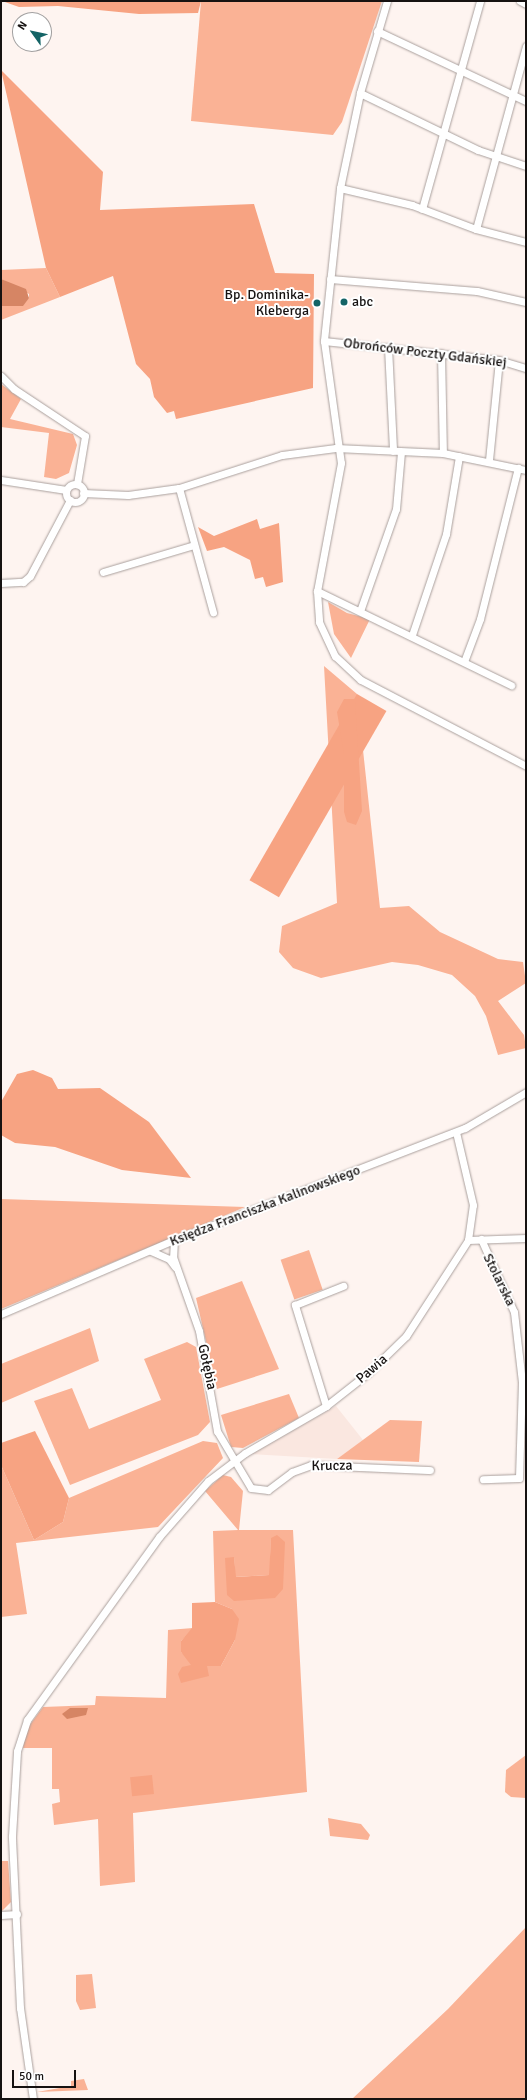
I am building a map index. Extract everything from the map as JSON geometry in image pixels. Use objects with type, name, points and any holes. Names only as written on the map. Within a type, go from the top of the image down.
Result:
[{"type":"street","points":[[387,1],[360,93],[340,188],[330,279],[324,341],[328,389],[340,448],[338,484],[317,591],[323,634],[351,673],[526,766]]},
{"type":"street","points":[[422,209],[480,1]]},
{"type":"street","points":[[520,1],[526,4]]},
{"type":"street","points":[[377,31],[460,72],[512,96],[526,100]]},
{"type":"street","points":[[476,229],[526,46]]},
{"type":"street","points":[[360,93],[495,156],[526,166]]},
{"type":"street","points":[[340,188],[422,209],[476,229],[526,242]]},
{"type":"street","points":[[330,279],[477,291],[526,302]]},
{"type":"street","name":"Obrońców Poczty Gdańskiej","points":[[324,341],[498,360],[526,368]]},
{"type":"street","points":[[388,347],[393,451]]},
{"type":"street","points":[[441,353],[443,453]]},
{"type":"street","points":[[489,460],[498,360]]},
{"type":"street","points":[[1,376],[14,389],[85,436],[77,484],[83,493]]},
{"type":"street","points":[[83,493],[128,495],[179,488],[282,455],[340,448],[443,453],[489,460],[526,470]]},
{"type":"street","points":[[360,611],[374,580],[396,509],[401,452]]},
{"type":"street","points":[[412,635],[446,534],[459,456]]},
{"type":"street","points":[[465,659],[480,620],[518,468]]},
{"type":"street","points":[[1,480],[66,490],[77,484]]},
{"type":"street","points":[[179,488],[213,612]]},
{"type":"street","points":[[1,583],[23,582],[30,576],[70,500],[66,490]]},
{"type":"street","points":[[70,500],[79,500],[83,493]]},
{"type":"street","points":[[103,572],[194,545]]},
{"type":"street","points":[[317,591],[465,659],[512,685]]},
{"type":"street","name":"Księdza Franciszka Kalinowskiego","points":[[1,1314],[174,1240],[456,1132],[489,1117],[526,1092]]},
{"type":"street","name":"Pawia","points":[[33,2099],[20,2008],[13,1807],[17,1751],[24,1728],[35,1707],[159,1537],[208,1481],[234,1460],[326,1406],[368,1374],[406,1336],[468,1240],[473,1205],[456,1132]]},
{"type":"street","points":[[468,1240],[526,1238]]},
{"type":"street","name":"Stolarska","points":[[481,1239],[514,1312],[524,1382],[519,1478],[483,1479]]},
{"type":"street","name":"Gołębia","points":[[174,1240],[173,1257],[199,1331],[217,1432],[234,1460]]},
{"type":"street","name":"Gołębia","points":[[151,1251],[169,1259],[179,1273]]},
{"type":"street","points":[[326,1406],[295,1305],[343,1286]]},
{"type":"street","name":"Krucza","points":[[234,1460],[248,1485],[259,1491],[272,1488],[292,1472],[311,1465],[430,1470]]},
{"type":"street","points":[[1,1915],[17,1914]]},
{"type":"shaded area","points":[[2,1],[201,1],[198,13],[139,14],[58,6],[19,7]]},
{"type":"shaded area","points":[[201,1],[382,1],[342,122],[333,135],[191,121]]},
{"type":"shaded area","points":[[1,70],[103,172],[100,210],[254,204],[275,273],[314,274],[313,388],[176,419],[174,411],[167,413],[154,397],[150,379],[136,364],[113,276],[60,297],[46,268]]},
{"type":"shaded area","points":[[46,268],[60,297],[1,320],[1,306],[29,298],[29,294],[1,279],[1,270]]},
{"type":"shaded area","points":[[1,279],[26,289],[29,298],[23,306],[1,306]]},
{"type":"shaded area","points":[[1,384],[21,399],[10,419],[73,434],[77,445],[69,473],[56,479],[44,477],[49,433],[1,427]]},
{"type":"shaded area","points":[[257,519],[260,529],[279,523],[283,582],[266,587],[263,577],[255,579],[250,560],[224,547],[207,551],[198,527],[214,536]]},
{"type":"shaded area","points":[[328,602],[347,613],[370,619],[351,658],[334,634]]},
{"type":"shaded area","points":[[324,666],[357,694],[380,908],[409,906],[440,932],[498,959],[523,962],[526,983],[498,1001],[524,1035],[526,1048],[498,1055],[486,1016],[475,996],[452,975],[418,965],[392,962],[321,978],[293,968],[279,952],[282,926],[337,903]]},
{"type":"shaded area","points":[[357,694],[386,711],[279,897],[250,880]]},
{"type":"shaded area","points":[[344,699],[355,699],[362,811],[356,825],[347,822],[344,812],[344,754],[337,712]]},
{"type":"shaded area","points":[[33,1070],[52,1078],[58,1089],[100,1088],[149,1122],[191,1178],[122,1170],[55,1147],[15,1143],[1,1135],[1,1102],[17,1074]]},
{"type":"shaded area","points":[[1,1199],[245,1207],[1,1309]]},
{"type":"shaded area","points":[[309,1250],[323,1290],[294,1299],[281,1260]]},
{"type":"shaded area","points":[[242,1281],[279,1369],[217,1389],[196,1298]]},
{"type":"shaded area","points":[[90,1328],[99,1361],[1,1403],[1,1364]]},
{"type":"shaded area","points":[[187,1342],[196,1347],[210,1422],[198,1435],[70,1485],[34,1401],[72,1388],[89,1429],[161,1400],[144,1359]]},
{"type":"shaded area","points":[[289,1394],[299,1418],[243,1448],[231,1447],[221,1415]]},
{"type":"shaded area","points":[[336,1406],[363,1440],[337,1459],[251,1454]]},
{"type":"shaded area","points":[[390,1420],[422,1421],[419,1462],[337,1459]]},
{"type":"shaded area","points":[[35,1431],[69,1498],[63,1522],[34,1540],[1,1465],[1,1443]]},
{"type":"shaded area","points":[[203,1441],[217,1443],[223,1458],[158,1527],[16,1543],[27,1614],[1,1617],[1,1465],[34,1540],[63,1522],[69,1498]]},
{"type":"shaded area","points":[[223,1475],[231,1477],[243,1491],[239,1530],[293,1530],[307,1792],[133,1813],[135,1882],[100,1886],[98,1819],[54,1825],[52,1804],[60,1802],[59,1789],[52,1789],[52,1748],[23,1748],[26,1730],[43,1707],[95,1705],[96,1696],[166,1698],[168,1630],[193,1628],[181,1641],[181,1652],[191,1660],[191,1665],[221,1666],[235,1640],[232,1609],[215,1602],[213,1531],[238,1530],[205,1491]],"holes":[[[271,1538],[275,1598],[227,1595],[234,1557],[235,1577],[270,1575]]]},
{"type":"shaded area","points":[[277,1535],[285,1542],[283,1589],[275,1598],[234,1601],[227,1595],[225,1558],[234,1557],[236,1577],[269,1575],[271,1538]]},
{"type":"shaded area","points":[[215,1602],[232,1609],[239,1619],[235,1640],[221,1666],[207,1666],[209,1676],[181,1683],[178,1674],[182,1667],[191,1665],[181,1652],[181,1641],[192,1628],[192,1603]]},
{"type":"shaded area","points":[[70,1708],[88,1708],[86,1715],[67,1719],[62,1714]]},
{"type":"shaded area","points":[[526,1755],[526,1798],[511,1797],[505,1792],[506,1770]]},
{"type":"shaded area","points":[[152,1775],[154,1794],[132,1796],[130,1777]]},
{"type":"shaded area","points":[[328,1818],[361,1824],[370,1835],[368,1840],[330,1836]]},
{"type":"shaded area","points":[[1,1861],[8,1861],[11,1902],[1,1912]]},
{"type":"shaded area","points":[[526,1927],[526,2099],[352,2099],[448,2009]]},
{"type":"shaded area","points":[[92,1974],[96,2008],[80,2010],[76,2001],[76,1975]]},
{"type":"shaded area","points":[[84,2079],[88,2090],[37,2092],[71,2086],[71,2081]]},
{"type":"place","name":"abc","points":[[344,302]]},
{"type":"place","name":"Bp. Dominika- Kleberga","points":[[317,303]]}]
